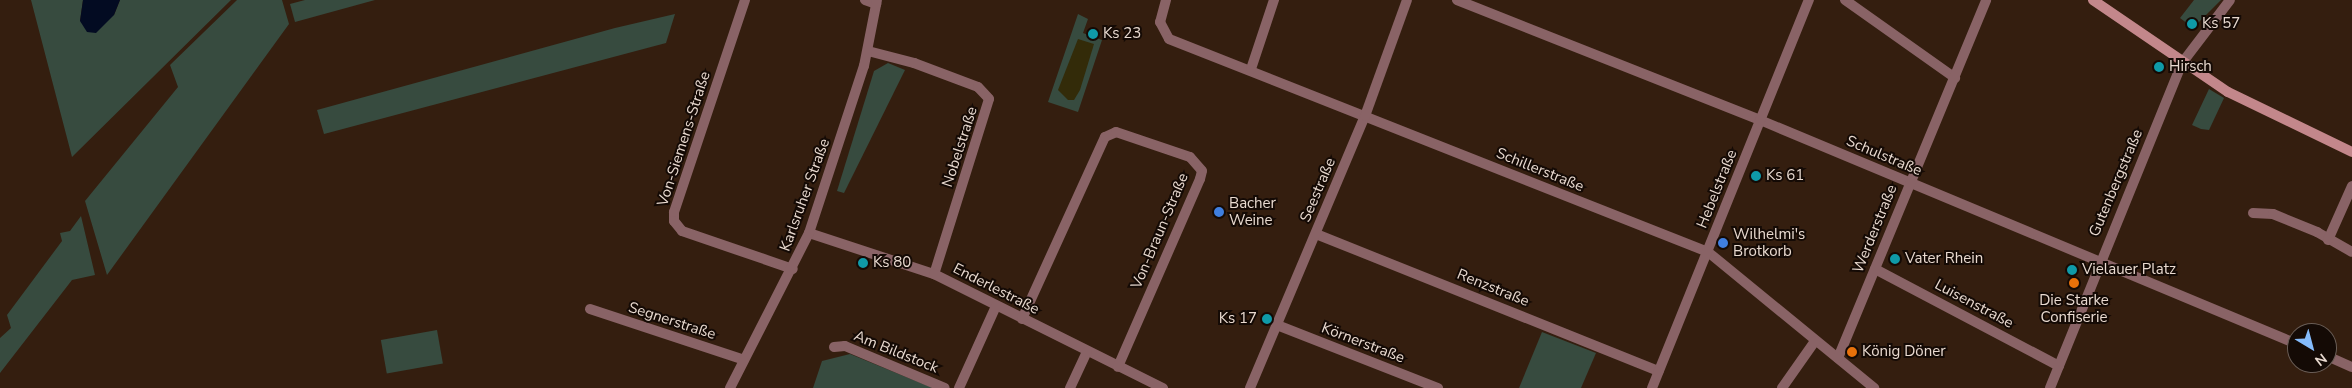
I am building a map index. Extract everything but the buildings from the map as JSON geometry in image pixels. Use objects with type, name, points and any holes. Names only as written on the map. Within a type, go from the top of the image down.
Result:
[{"type":"street","name":"Von-Siemens-Straße","points":[[744,0],[674,212],[674,220],[682,231],[793,269]]},
{"type":"street","points":[[865,0],[877,2]]},
{"type":"street","name":"Schillerstraße","points":[[1166,0],[1160,22],[1164,34],[1169,39],[1251,69],[1708,252],[1874,388]]},
{"type":"street","points":[[1251,69],[1274,0]]},
{"type":"street","name":"Seestraße","points":[[1250,388],[1365,116],[1407,0]]},
{"type":"street","name":"Schulstraße","points":[[1457,0],[1760,120],[2287,340]]},
{"type":"street","name":"Hebelstraße","points":[[1652,388],[1809,0]]},
{"type":"street","points":[[1845,0],[1954,78]]},
{"type":"street","name":"Werderstraße","points":[[1838,358],[1986,0]]},
{"type":"street","points":[[2093,0],[2182,63],[2230,93],[2352,152]]},
{"type":"street","name":"Gutenbergstraße","points":[[2050,388],[2182,63],[2230,0]]},
{"type":"street","name":"Karlsruher Straße","points":[[730,388],[793,269],[809,233],[868,51],[877,2]]},
{"type":"street","name":"Nobelstraße","points":[[868,51],[914,63],[978,87],[990,99],[934,274]]},
{"type":"street","name":"Von-Braun-Straße","points":[[1022,319],[1105,136],[1116,132],[1190,156],[1202,171],[1200,179],[1118,367]]},
{"type":"street","points":[[2328,240],[2352,186]]},
{"type":"street","points":[[2253,213],[2272,214],[2317,232],[2352,252]]},
{"type":"street","name":"Enderlestraße","points":[[809,233],[934,274],[1086,352],[1163,388]]},
{"type":"street","name":"Renzstraße","points":[[1316,234],[1659,371]]},
{"type":"street","name":"Luisenstraße","points":[[1875,269],[2059,366]]},
{"type":"street","points":[[959,388],[996,306]]},
{"type":"street","name":"Segnerstraße","points":[[590,309],[744,360]]},
{"type":"street","name":"Körnerstraße","points":[[1277,325],[1438,388]]},
{"type":"street","points":[[1782,388],[1815,341]]},
{"type":"street","name":"Am Bildstock","points":[[834,347],[845,346],[945,388]]},
{"type":"street","points":[[1070,388],[1086,352]]},
{"type":"street","points":[[2337,360],[2352,367]]},
{"type":"green space","points":[[31,0],[83,0],[80,21],[114,15],[120,0],[231,0],[72,157]]},
{"type":"green space","points":[[237,0],[282,0],[289,24],[107,275],[85,201],[178,87],[170,65]]},
{"type":"green space","points":[[305,0],[375,0],[295,22],[290,4]]},
{"type":"green space","points":[[2194,0],[2221,0],[2198,23],[2193,18],[2188,24],[2180,18]]},
{"type":"green space","points":[[675,14],[666,43],[324,134],[317,110],[615,28]]},
{"type":"green space","points":[[1078,14],[1088,19],[1083,33],[1102,40],[1078,112],[1048,102]]},
{"type":"green space","points":[[888,63],[905,70],[844,193],[837,191],[874,71]]},
{"type":"green space","points":[[2209,89],[2224,98],[2209,130],[2192,125]]},
{"type":"green space","points":[[81,216],[95,275],[72,280],[0,373],[0,338],[11,328],[7,315],[62,241],[60,233],[70,231]]},
{"type":"green space","points":[[437,330],[443,363],[387,373],[381,340]]},
{"type":"green space","points":[[1542,332],[1596,353],[1581,388],[1519,388]]},
{"type":"green space","points":[[850,354],[933,388],[813,388],[822,361]]},
{"type":"sand","points":[[1078,39],[1094,44],[1080,90],[1074,100],[1068,100],[1058,90]]},
{"type":"water","points":[[83,0],[120,0],[114,15],[96,33],[87,32],[80,21]]},
{"type":"place","name":"Ks 57","points":[[2192,24]]},
{"type":"place","name":"Ks 23","points":[[1093,34]]},
{"type":"place","name":"Hirsch","points":[[2159,67]]},
{"type":"place","name":"Ks 61","points":[[1756,176]]},
{"type":"place","name":"Bacher Weine","points":[[1219,212]]},
{"type":"place","name":"Wilhelmi's Brotkorb","points":[[1723,243]]},
{"type":"place","name":"Vater Rhein","points":[[1895,259]]},
{"type":"place","name":"Ks 80","points":[[863,263]]},
{"type":"place","name":"Vielauer Platz","points":[[2072,270]]},
{"type":"place","name":"Die Starke Confiserie","points":[[2074,283]]},
{"type":"place","name":"Ks 17","points":[[1267,319]]},
{"type":"place","name":"König Döner","points":[[1852,352]]}]
